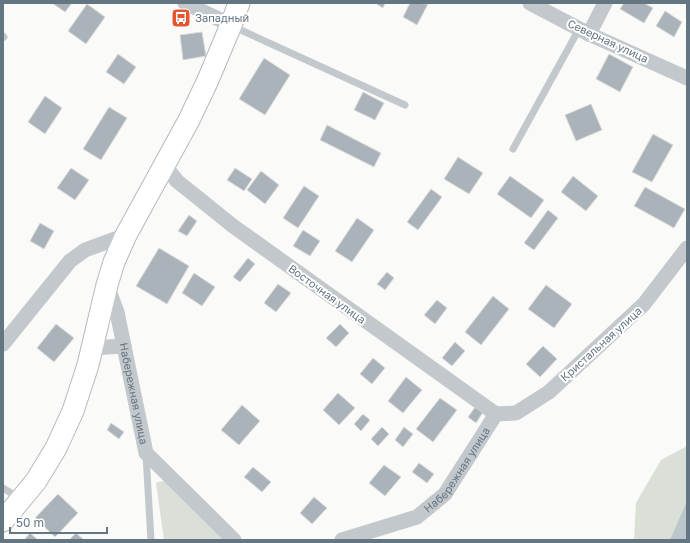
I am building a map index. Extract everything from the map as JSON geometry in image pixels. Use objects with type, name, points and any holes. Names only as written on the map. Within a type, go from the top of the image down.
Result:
[{"type":"street","points":[[185,3],[230,26]]},
{"type":"street","points":[[3,521],[36,481],[56,448],[73,412],[88,365],[114,262],[126,234],[165,166],[205,87],[239,3]]},
{"type":"street","name":"Северная улица","points":[[530,3],[584,31],[687,78]]},
{"type":"street","points":[[584,31],[605,3]]},
{"type":"street","name":"Восточная улица","points":[[165,166],[177,181],[233,226],[496,414]]},
{"type":"street","points":[[3,344],[70,261],[84,250],[126,234]]},
{"type":"street","name":"Кристальная улица","points":[[496,414],[516,413],[549,392],[644,304],[687,248]]},
{"type":"street","name":"Набережная улица","points":[[107,285],[117,312],[146,453],[234,540]]},
{"type":"street","points":[[92,348],[124,346]]},
{"type":"street","name":"Набережная улица","points":[[342,540],[416,517],[445,494],[496,414]]},
{"type":"lane","points":[[230,26],[405,105]]},
{"type":"lane","points":[[513,149],[584,31]]},
{"type":"lane","points":[[146,453],[151,540]]},
{"type":"lane","points":[[3,488],[21,500]]},
{"type":"shaded area","points":[[687,446],[687,540],[634,540],[636,503],[661,460]]},
{"type":"shaded area","points":[[166,480],[228,540],[164,540],[156,483]]},
{"type":"shaded area","points":[[687,501],[687,540],[670,540]]},
{"type":"building","points":[[52,3],[72,3],[65,12]]},
{"type":"building","points":[[375,3],[385,3],[383,8]]},
{"type":"building","points":[[410,3],[428,4],[417,25],[403,17]]},
{"type":"building","points":[[624,3],[644,3],[653,8],[644,23],[620,9]]},
{"type":"building","points":[[87,4],[105,17],[86,44],[68,31]]},
{"type":"building","points":[[665,11],[682,22],[674,37],[656,26]]},
{"type":"building","points":[[178,14],[186,18],[184,22],[176,17]]},
{"type":"building","points":[[202,32],[206,56],[183,60],[180,35]]},
{"type":"building","points":[[118,54],[136,67],[124,84],[106,72]]},
{"type":"building","points":[[609,54],[633,67],[620,92],[596,79]]},
{"type":"building","points":[[264,58],[290,75],[265,115],[239,99]]},
{"type":"building","points":[[363,92],[384,103],[375,120],[354,110]]},
{"type":"building","points":[[45,96],[62,108],[45,134],[28,122]]},
{"type":"building","points":[[591,104],[602,130],[576,141],[565,115]]},
{"type":"building","points":[[109,107],[127,118],[101,160],[83,149]]},
{"type":"building","points":[[327,125],[381,153],[374,167],[320,140]]},
{"type":"building","points":[[653,134],[673,145],[652,182],[632,172]]},
{"type":"building","points":[[458,157],[483,173],[469,194],[444,179]]},
{"type":"building","points":[[71,168],[89,180],[75,200],[57,188]]},
{"type":"building","points":[[235,168],[252,179],[244,191],[227,180]]},
{"type":"building","points":[[261,171],[279,185],[265,204],[247,190]]},
{"type":"building","points":[[510,176],[544,200],[531,218],[497,194]]},
{"type":"building","points":[[573,176],[598,196],[586,211],[561,192]]},
{"type":"building","points":[[304,186],[319,196],[298,228],[283,218]]},
{"type":"building","points":[[645,187],[685,209],[674,228],[634,206]]},
{"type":"building","points":[[431,189],[442,197],[418,230],[407,222]]},
{"type":"building","points":[[548,210],[558,218],[534,250],[524,243]]},
{"type":"building","points":[[189,215],[197,221],[187,236],[178,231]]},
{"type":"building","points":[[357,218],[374,230],[352,262],[335,251]]},
{"type":"building","points":[[40,223],[54,231],[44,249],[30,241]]},
{"type":"building","points":[[303,230],[320,241],[310,256],[293,246]]},
{"type":"building","points":[[159,248],[189,266],[167,304],[136,286]]},
{"type":"building","points":[[248,258],[255,264],[240,282],[233,277]]},
{"type":"building","points":[[387,272],[394,278],[385,290],[377,284]]},
{"type":"building","points":[[194,273],[215,287],[202,306],[182,293]]},
{"type":"building","points":[[278,284],[291,293],[276,312],[264,303]]},
{"type":"building","points":[[546,285],[572,304],[554,328],[528,309]]},
{"type":"building","points":[[493,296],[509,309],[481,345],[465,332]]},
{"type":"building","points":[[437,300],[447,308],[435,324],[424,315]]},
{"type":"building","points":[[56,324],[74,338],[54,362],[37,348]]},
{"type":"building","points":[[340,324],[349,333],[336,347],[326,338]]},
{"type":"building","points":[[455,342],[465,351],[452,366],[442,358]]},
{"type":"building","points":[[543,346],[557,359],[540,377],[526,364]]},
{"type":"building","points":[[373,358],[385,368],[372,384],[360,374]]},
{"type":"building","points":[[406,377],[422,390],[403,413],[388,401]]},
{"type":"building","points":[[338,393],[355,408],[339,425],[323,410]]},
{"type":"building","points":[[440,398],[457,410],[433,442],[416,429]]},
{"type":"building","points":[[242,405],[260,421],[239,445],[221,430]]},
{"type":"building","points":[[476,406],[483,412],[476,423],[468,417]]},
{"type":"building","points":[[363,414],[370,420],[361,431],[354,424]]},
{"type":"building","points":[[111,423],[124,432],[119,439],[107,430]]},
{"type":"building","points":[[382,427],[389,434],[378,446],[371,439]]},
{"type":"building","points":[[404,427],[413,434],[403,447],[395,440]]},
{"type":"building","points":[[419,463],[434,474],[427,483],[412,472]]},
{"type":"building","points":[[384,465],[401,477],[385,496],[369,483]]},
{"type":"building","points":[[253,467],[271,482],[262,492],[244,477]]},
{"type":"building","points":[[58,494],[78,513],[55,537],[35,518]]},
{"type":"building","points":[[314,497],[327,508],[312,524],[300,513]]},
{"type":"building","points":[[30,533],[38,540],[24,540]]},
{"type":"building","points":[[76,533],[84,540],[69,540]]},
{"type":"place","name":"Западный","points":[[181,18]]}]
